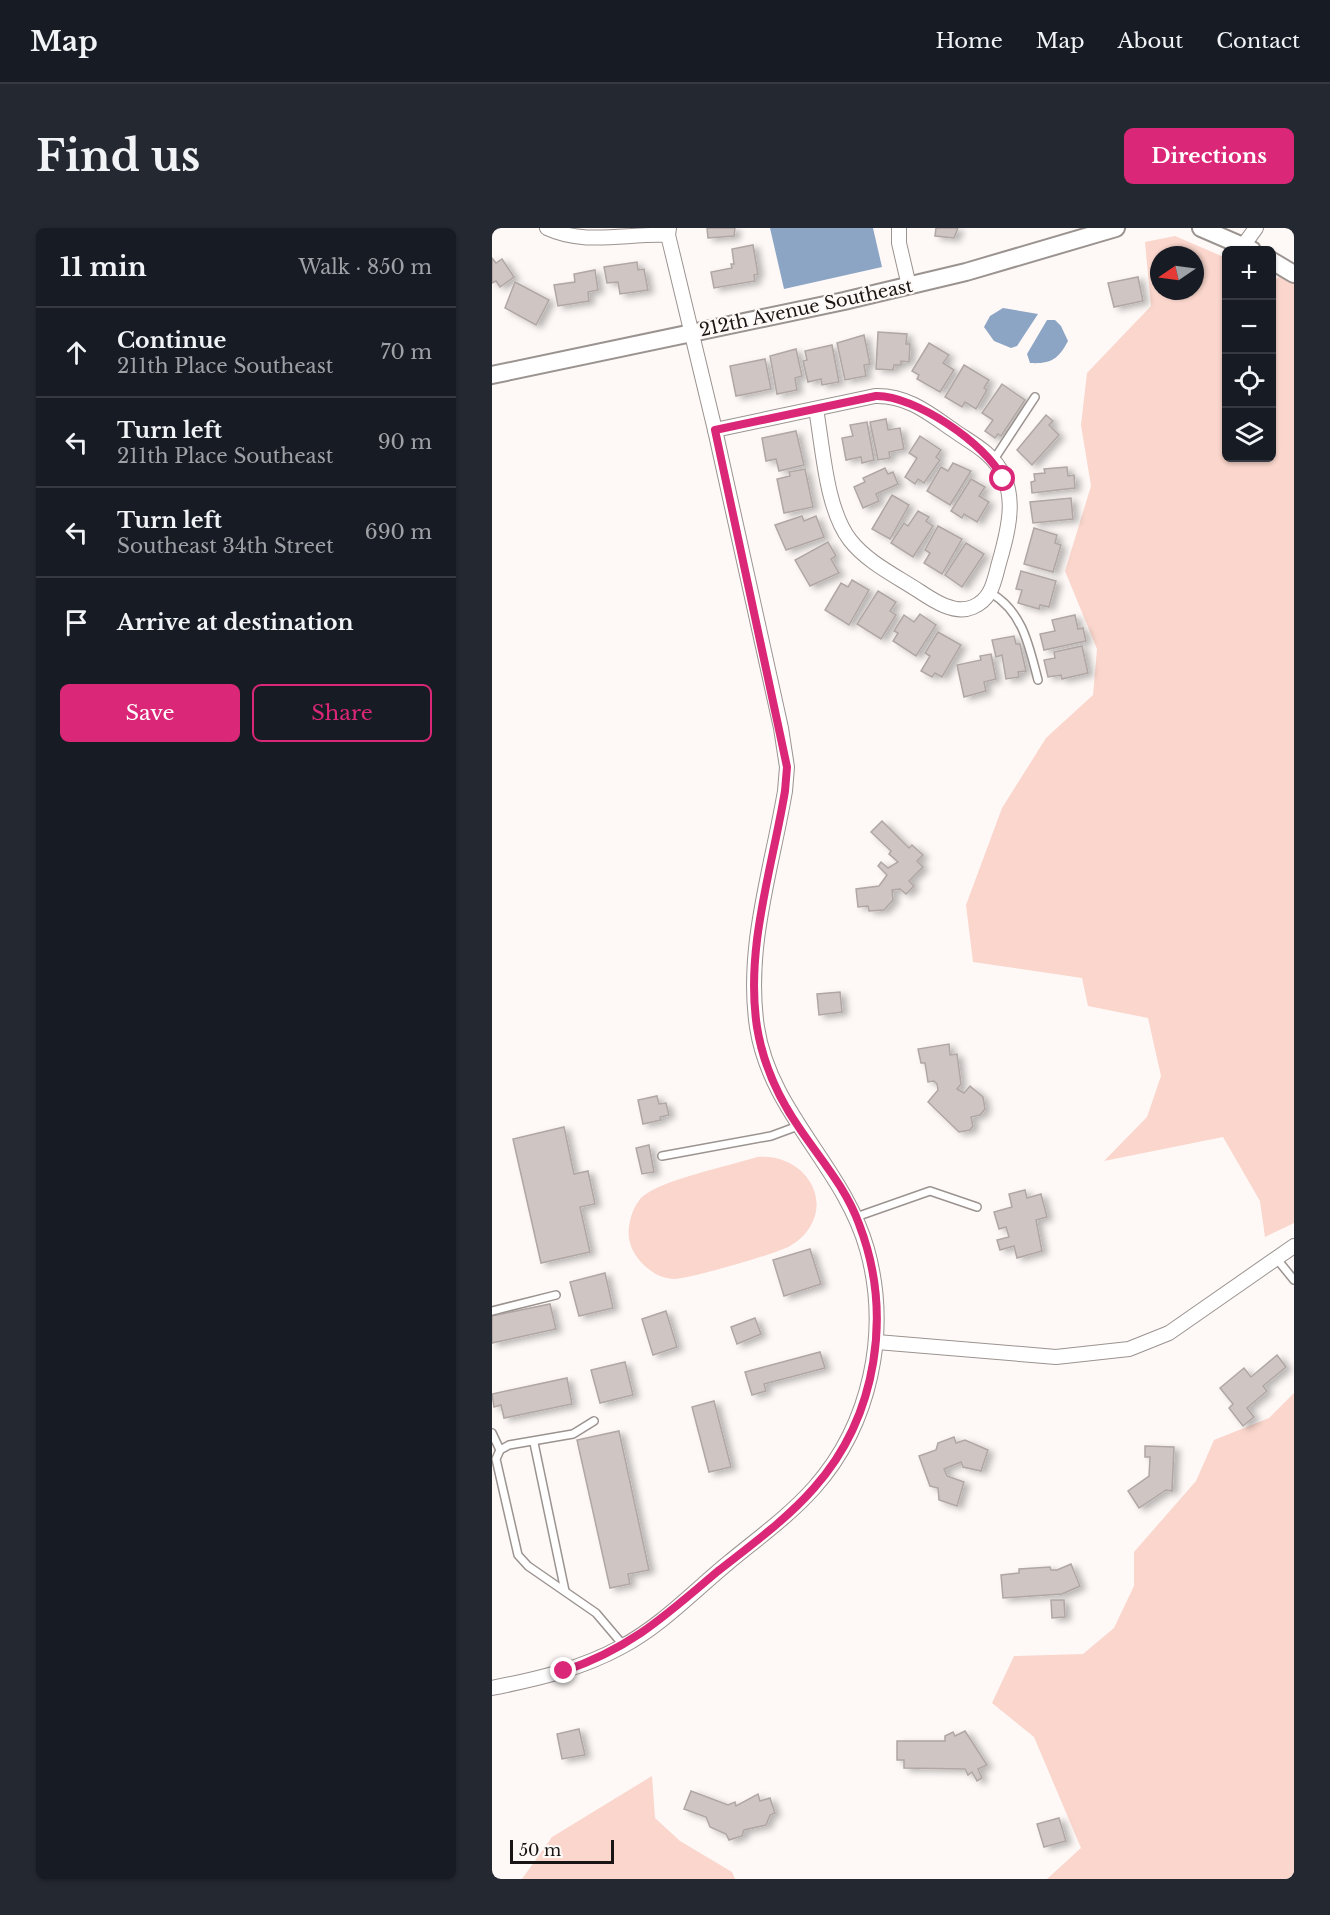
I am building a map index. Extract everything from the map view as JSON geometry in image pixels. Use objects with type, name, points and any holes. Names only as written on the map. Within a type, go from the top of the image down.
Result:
[{"type":"street","points":[[492,1688],[564,1671],[624,1646],[651,1627],[791,1511],[815,1487],[846,1442],[861,1408],[877,1342],[875,1281],[856,1217],[833,1176],[785,1106],[765,1060],[757,1028],[754,995],[759,926],[785,791],[785,749],[715,430],[690,333],[668,232],[583,239],[569,237],[547,228]]},
{"type":"street","points":[[899,228],[909,286]]},
{"type":"street","name":"212th Avenue Southeast","points":[[492,375],[909,286],[966,272],[1116,228]]},
{"type":"street","points":[[1201,228],[1242,246]]},
{"type":"street","points":[[1248,246],[1256,228]]},
{"type":"street","points":[[1276,263],[1294,274]]},
{"type":"street","points":[[715,430],[876,396],[903,399],[916,404],[978,447],[993,461],[1010,499],[1012,516],[991,593],[980,603],[970,608],[957,610],[929,598],[864,554],[850,541],[835,511],[816,409]]},
{"type":"street","points":[[877,1342],[1056,1357],[1129,1349],[1169,1333],[1294,1246]]},
{"type":"lane","points":[[993,461],[1035,397]]},
{"type":"lane","points":[[991,593],[1004,600],[1027,636],[1038,680]]},
{"type":"lane","points":[[662,1156],[702,1151],[771,1136],[798,1126]]},
{"type":"lane","points":[[856,1217],[930,1191],[977,1207]]},
{"type":"lane","points":[[1276,1258],[1294,1280]]},
{"type":"lane","points":[[492,1311],[556,1296]]},
{"type":"lane","points":[[594,1421],[573,1434],[534,1443],[509,1445],[500,1450],[496,1459],[518,1555],[528,1566],[596,1614],[624,1646]]},
{"type":"lane","points":[[492,1433],[500,1450]]},
{"type":"lane","points":[[534,1443],[565,1591]]},
{"type":"shaded area","points":[[1175,236],[1198,246],[1150,246],[1150,295],[1145,242]]},
{"type":"shaded area","points":[[1204,249],[1222,256],[1222,462],[1276,462],[1276,279],[1294,267],[1294,1223],[1265,1237],[1260,1201],[1223,1137],[1104,1161],[1147,1117],[1161,1076],[1148,1018],[1088,1006],[1082,978],[973,962],[966,905],[1002,808],[1046,738],[1093,695],[1097,649],[1065,571],[1091,486],[1081,425],[1087,373],[1151,306],[1150,300],[1204,300]]},
{"type":"shaded area","points":[[757,1157],[773,1157],[788,1162],[800,1170],[809,1181],[815,1193],[816,1207],[813,1221],[801,1238],[790,1246],[768,1254],[684,1278],[665,1278],[647,1268],[640,1261],[631,1245],[629,1232],[630,1219],[641,1198],[650,1191],[678,1179]]},
{"type":"shaded area","points":[[1294,1393],[1294,1879],[1047,1879],[1081,1848],[1034,1737],[992,1703],[1014,1656],[1083,1654],[1114,1628],[1134,1586],[1134,1552],[1196,1481],[1214,1440],[1269,1418]]},
{"type":"shaded area","points":[[652,1776],[655,1818],[680,1841],[732,1872],[735,1879],[522,1879],[552,1837]]},
{"type":"water","points":[[770,228],[873,228],[882,267],[784,289]]},
{"type":"water","points":[[1003,308],[1038,314],[1017,346],[1011,348],[994,341],[984,327],[990,316]]},
{"type":"water","points":[[1047,320],[1055,320],[1061,326],[1068,341],[1061,353],[1053,360],[1030,363],[1027,354]]},
{"type":"building","points":[[707,228],[735,228],[734,236],[708,238]]},
{"type":"building","points":[[936,228],[958,228],[954,238],[935,236]]},
{"type":"building","points":[[753,245],[758,274],[754,275],[755,281],[714,288],[711,272],[732,268],[731,264],[734,264],[732,249]]},
{"type":"building","points":[[492,258],[496,263],[502,259],[514,277],[500,287],[496,281],[492,283]]},
{"type":"building","points":[[637,262],[638,270],[644,269],[648,290],[620,294],[618,282],[607,283],[604,267]]},
{"type":"building","points":[[595,270],[598,290],[588,292],[589,301],[558,306],[554,285],[575,282],[574,274]]},
{"type":"building","points":[[1138,277],[1143,301],[1114,307],[1108,283]]},
{"type":"building","points":[[515,282],[549,300],[536,325],[505,308]]},
{"type":"building","points":[[878,332],[907,334],[906,344],[910,344],[909,362],[901,361],[901,365],[894,365],[893,370],[876,369]]},
{"type":"building","points":[[864,335],[870,364],[864,365],[866,376],[845,380],[837,343]]},
{"type":"building","points":[[929,343],[949,355],[943,363],[954,370],[940,392],[917,379],[919,375],[912,371]]},
{"type":"building","points":[[832,345],[839,382],[822,385],[821,379],[808,382],[803,361],[807,360],[805,351]]},
{"type":"building","points":[[796,349],[802,376],[795,378],[797,390],[777,394],[770,356]]},
{"type":"building","points":[[765,359],[771,389],[736,396],[730,366]]},
{"type":"building","points":[[964,365],[989,380],[984,388],[987,390],[976,409],[965,402],[962,407],[945,397]]},
{"type":"building","points":[[1002,384],[1025,400],[1001,436],[998,434],[995,438],[985,431],[993,420],[982,413]]},
{"type":"building","points":[[1046,415],[1053,421],[1049,425],[1059,435],[1032,465],[1017,450]]},
{"type":"building","points":[[886,419],[888,430],[900,428],[904,449],[889,452],[890,458],[878,460],[870,422]]},
{"type":"building","points":[[867,422],[874,460],[862,463],[861,457],[846,460],[842,438],[853,436],[850,425]]},
{"type":"building","points":[[796,431],[804,465],[779,471],[776,459],[766,461],[762,438]]},
{"type":"building","points":[[920,436],[941,450],[936,457],[940,460],[924,483],[918,479],[915,484],[905,477],[917,458],[909,453]]},
{"type":"building","points":[[953,463],[971,471],[950,505],[927,491],[941,467],[948,471]]},
{"type":"building","points":[[1067,467],[1068,476],[1074,475],[1075,488],[1032,493],[1031,482],[1035,481],[1034,474],[1045,473],[1044,469]]},
{"type":"building","points":[[885,468],[888,474],[893,472],[898,484],[876,494],[879,501],[863,508],[854,487],[865,482],[863,478]]},
{"type":"building","points":[[805,469],[813,507],[784,513],[777,479],[790,476],[789,472]]},
{"type":"building","points":[[971,479],[985,487],[979,496],[989,502],[977,522],[964,514],[962,518],[951,511]]},
{"type":"building","points":[[892,495],[909,505],[890,539],[872,529]]},
{"type":"building","points":[[1071,498],[1073,519],[1033,523],[1030,502]]},
{"type":"building","points":[[918,511],[929,517],[926,521],[933,526],[913,557],[891,543],[904,523],[908,526]]},
{"type":"building","points":[[802,516],[804,521],[816,516],[824,537],[786,550],[775,525]]},
{"type":"building","points":[[938,526],[962,539],[942,574],[924,563],[930,553],[925,550]]},
{"type":"building","points":[[1034,528],[1057,535],[1055,543],[1061,545],[1053,572],[1024,564]]},
{"type":"building","points":[[828,542],[836,556],[831,559],[839,573],[810,586],[795,560]]},
{"type":"building","points":[[966,543],[984,554],[962,587],[945,575]]},
{"type":"building","points":[[1021,571],[1056,581],[1049,607],[1040,605],[1039,609],[1018,603],[1022,590],[1016,589]]},
{"type":"building","points":[[852,580],[869,590],[849,625],[825,610],[841,583],[848,587]]},
{"type":"building","points":[[878,591],[896,602],[890,611],[896,615],[881,639],[857,624]]},
{"type":"building","points":[[920,614],[936,625],[916,656],[893,641],[898,633],[894,631],[904,615],[914,622]]},
{"type":"building","points":[[1075,615],[1078,629],[1083,628],[1086,641],[1044,650],[1040,634],[1055,631],[1052,620]]},
{"type":"building","points":[[938,632],[961,645],[942,677],[935,673],[932,677],[921,671],[930,656],[925,653]]},
{"type":"building","points":[[1014,636],[1016,644],[1020,644],[1026,671],[1018,672],[1019,677],[1006,679],[1002,655],[996,657],[992,640]]},
{"type":"building","points":[[1082,646],[1088,673],[1062,679],[1061,675],[1048,677],[1044,660],[1055,658],[1054,652]]},
{"type":"building","points":[[991,654],[996,679],[984,682],[986,691],[964,697],[957,665],[981,660],[980,656]]},
{"type":"building","points":[[882,821],[909,848],[912,845],[923,855],[917,861],[923,867],[909,881],[914,886],[906,894],[900,889],[892,890],[893,900],[884,910],[869,911],[868,906],[858,907],[856,889],[879,886],[887,875],[878,866],[881,862],[888,868],[898,862],[889,854],[891,851],[871,832]]},
{"type":"building","points":[[840,992],[842,1012],[819,1015],[817,994]]},
{"type":"building","points":[[949,1044],[950,1055],[957,1054],[961,1084],[957,1089],[964,1093],[970,1086],[983,1097],[985,1109],[980,1115],[971,1117],[973,1126],[970,1130],[959,1132],[928,1102],[938,1090],[937,1084],[934,1081],[928,1082],[925,1063],[921,1063],[918,1049]]},
{"type":"building","points":[[657,1096],[659,1104],[666,1103],[669,1115],[660,1117],[661,1120],[643,1124],[638,1100]]},
{"type":"building","points":[[564,1127],[574,1174],[588,1171],[595,1204],[580,1207],[590,1252],[541,1263],[513,1139]]},
{"type":"building","points":[[649,1145],[654,1172],[642,1174],[636,1148]]},
{"type":"building","points":[[1025,1190],[1027,1198],[1041,1194],[1047,1217],[1036,1220],[1042,1251],[1017,1258],[1014,1246],[1000,1250],[997,1240],[1009,1237],[1006,1227],[999,1229],[994,1212],[1012,1207],[1009,1194]]},
{"type":"building","points":[[810,1249],[821,1284],[784,1296],[773,1260]]},
{"type":"building","points":[[605,1273],[613,1308],[579,1316],[570,1282]]},
{"type":"building","points":[[550,1304],[556,1329],[492,1343],[492,1316]]},
{"type":"building","points":[[666,1311],[677,1347],[653,1355],[642,1319]]},
{"type":"building","points":[[755,1318],[761,1334],[737,1344],[731,1327]]},
{"type":"building","points":[[820,1352],[825,1368],[764,1384],[766,1391],[752,1395],[745,1372]]},
{"type":"building","points":[[1277,1355],[1286,1367],[1263,1386],[1267,1391],[1247,1408],[1254,1417],[1243,1426],[1229,1408],[1233,1404],[1220,1388],[1244,1368],[1251,1377]]},
{"type":"building","points":[[625,1362],[633,1395],[600,1403],[591,1370]]},
{"type":"building","points":[[567,1378],[572,1404],[504,1418],[501,1405],[494,1407],[492,1394]]},
{"type":"building","points":[[714,1401],[731,1467],[709,1472],[692,1407]]},
{"type":"building","points":[[619,1431],[649,1570],[628,1574],[630,1584],[610,1588],[577,1440]]},
{"type":"building","points":[[954,1437],[956,1443],[965,1440],[988,1450],[981,1471],[963,1467],[961,1462],[944,1469],[947,1476],[964,1482],[957,1506],[939,1500],[938,1488],[930,1486],[919,1456],[936,1450],[938,1443]]},
{"type":"building","points":[[1145,1446],[1174,1447],[1172,1491],[1166,1490],[1139,1508],[1128,1491],[1149,1476],[1150,1457],[1145,1457]]},
{"type":"building","points":[[1071,1564],[1080,1586],[1062,1594],[1003,1598],[1001,1575],[1019,1573],[1019,1569],[1050,1567],[1051,1570],[1057,1570]]},
{"type":"building","points":[[1051,1600],[1064,1600],[1065,1617],[1052,1618]]},
{"type":"building","points":[[579,1729],[585,1755],[562,1759],[557,1734]]},
{"type":"building","points":[[965,1731],[987,1765],[978,1769],[982,1778],[977,1781],[972,1772],[968,1775],[965,1769],[904,1768],[904,1760],[897,1760],[897,1741],[945,1741],[945,1736],[953,1732],[955,1736]]},
{"type":"building","points":[[691,1791],[728,1805],[735,1802],[736,1806],[758,1794],[760,1801],[770,1798],[775,1813],[770,1815],[766,1825],[744,1830],[742,1836],[729,1840],[726,1834],[710,1827],[706,1817],[684,1809]]},
{"type":"building","points":[[1059,1818],[1066,1841],[1044,1847],[1037,1824]]},
{"type":"route","points":[[564,1671],[624,1646],[651,1627],[791,1511],[815,1487],[846,1442],[861,1408],[870,1379],[877,1342],[875,1281],[859,1222],[843,1191],[785,1106],[762,1051],[757,1028],[754,959],[774,856],[787,767],[781,728],[715,430],[876,396],[891,396],[916,404],[987,453],[1003,479]]}]
